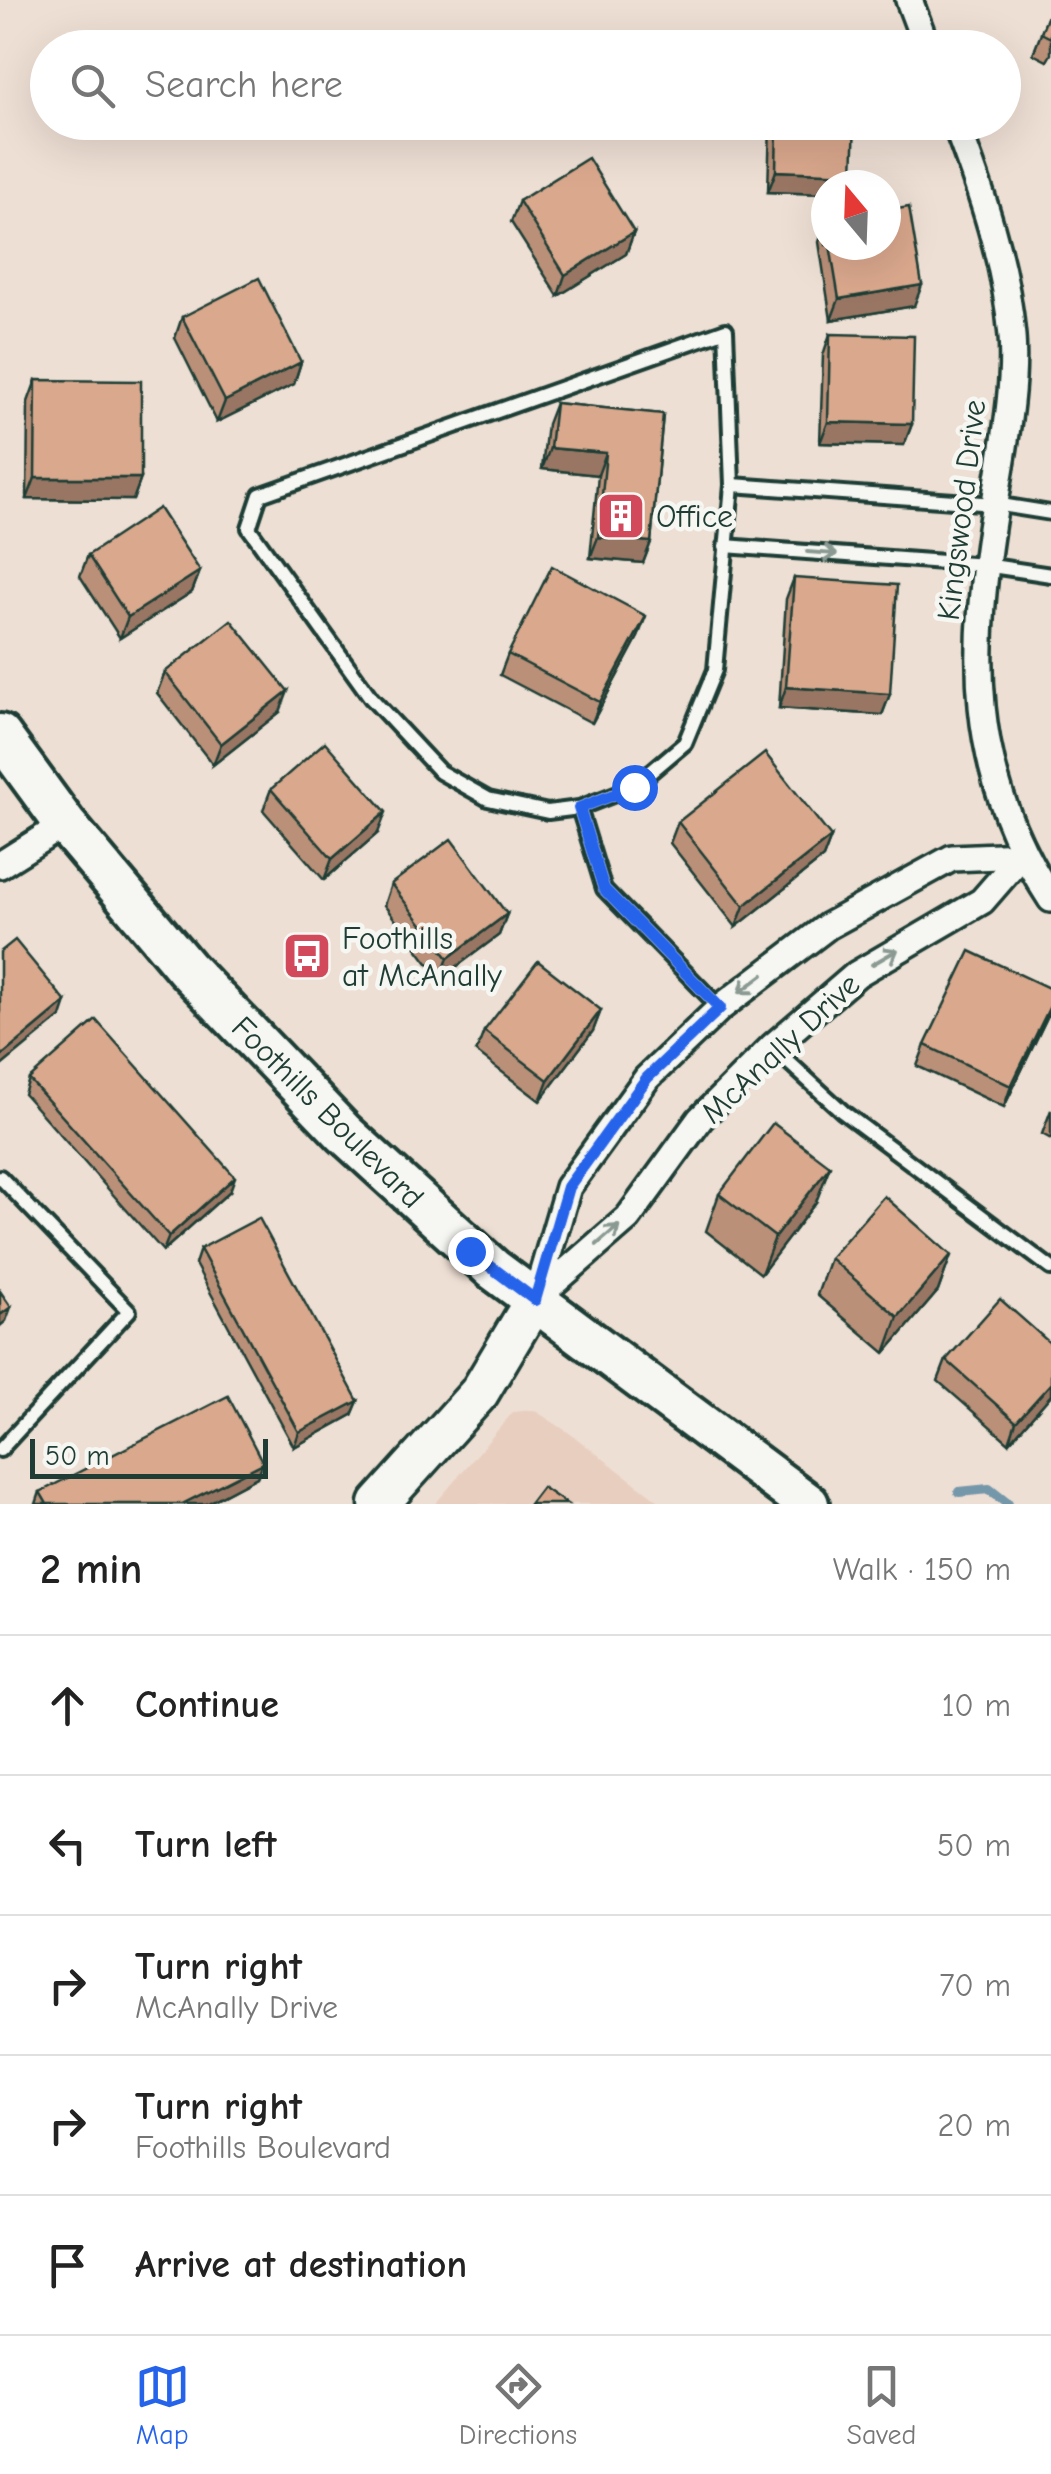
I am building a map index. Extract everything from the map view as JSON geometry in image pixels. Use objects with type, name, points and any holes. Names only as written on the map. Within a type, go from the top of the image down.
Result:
[{"type":"main road","name":"Foothills Boulevard","points":[[0,735],[65,824],[186,968],[344,1133],[470,1251],[808,1504]]},
{"type":"street","points":[[909,0],[920,30]]},
{"type":"street","name":"Kingswood Drive","points":[[961,140],[994,236],[1012,338],[976,661],[988,753],[1022,854],[1051,899]]},
{"type":"street","points":[[0,865],[65,824]]},
{"type":"street","name":"McAnally Drive","points":[[379,1504],[479,1393],[535,1300],[568,1187],[647,1078],[720,1008],[828,926],[952,858],[1022,854]]},
{"type":"street","name":"McAnally Drive","points":[[535,1300],[628,1218],[700,1119],[772,1047],[857,974],[982,901],[1022,854]]},
{"type":"lane","points":[[726,330],[732,485],[725,546],[716,670],[685,743],[634,787],[579,808],[548,812],[488,799],[440,772],[404,737],[249,528],[260,495],[726,330]]},
{"type":"lane","points":[[732,485],[994,504],[1051,513]]},
{"type":"lane","points":[[725,546],[985,565],[1051,575]]},
{"type":"lane","points":[[579,808],[604,889],[720,1008]]},
{"type":"lane","points":[[772,1047],[842,1112],[1051,1268]]},
{"type":"lane","points":[[0,1177],[129,1311],[0,1450]]},
{"type":"shaded area","points":[[534,1410],[663,1504],[435,1504],[513,1412]]},
{"type":"building","points":[[1051,8],[1051,38],[1041,33]]},
{"type":"building","points":[[777,140],[854,140],[853,170],[776,171]]},
{"type":"building","points":[[588,158],[634,232],[565,275],[519,201]]},
{"type":"building","points":[[909,207],[922,285],[839,299],[832,260],[901,260],[901,208]]},
{"type":"building","points":[[259,278],[301,362],[225,401],[182,317]]},
{"type":"building","points":[[830,334],[914,336],[912,424],[828,422]]},
{"type":"building","points":[[36,380],[141,381],[141,478],[35,478]]},
{"type":"building","name":"Office","points":[[555,403],[663,414],[651,542],[598,537],[606,453],[550,448]]},
{"type":"building","points":[[159,508],[200,571],[128,617],[88,555]]},
{"type":"building","points":[[552,566],[646,616],[600,702],[508,654]]},
{"type":"building","points":[[794,578],[897,585],[890,694],[786,687]]},
{"type":"building","points":[[231,620],[288,691],[221,744],[165,672]]},
{"type":"building","points":[[325,742],[386,812],[332,859],[271,789]]},
{"type":"building","points":[[765,753],[831,837],[744,906],[678,822]]},
{"type":"building","points":[[451,839],[507,914],[448,958],[391,884]]},
{"type":"building","points":[[15,940],[66,1002],[0,1057],[0,952]]},
{"type":"building","points":[[970,951],[1051,989],[1051,1004],[1011,1086],[925,1045]]},
{"type":"building","points":[[538,961],[601,1010],[548,1080],[484,1031]]},
{"type":"building","points":[[96,1020],[235,1177],[169,1236],[29,1079]]},
{"type":"building","points":[[773,1123],[830,1166],[775,1237],[719,1194]]},
{"type":"building","points":[[884,1196],[951,1255],[898,1317],[830,1258]]},
{"type":"building","points":[[259,1218],[358,1401],[299,1432],[200,1249]]},
{"type":"building","points":[[0,1291],[11,1307],[0,1315]]},
{"type":"building","points":[[1000,1299],[1051,1344],[1051,1383],[1016,1422],[946,1360]]},
{"type":"building","points":[[228,1396],[263,1463],[182,1504],[47,1504],[40,1492]]},
{"type":"building","points":[[542,1487],[567,1504],[529,1504]]},
{"type":"waterway","points":[[959,1492],[989,1489],[1008,1504]]},
{"type":"place","name":"Office","points":[[621,516]]},
{"type":"place","name":"Foothills at McAnally","points":[[307,956]]},
{"type":"route","points":[[470,1251],[535,1300],[568,1187],[647,1078],[720,1008],[604,889],[579,808],[634,787]]}]
